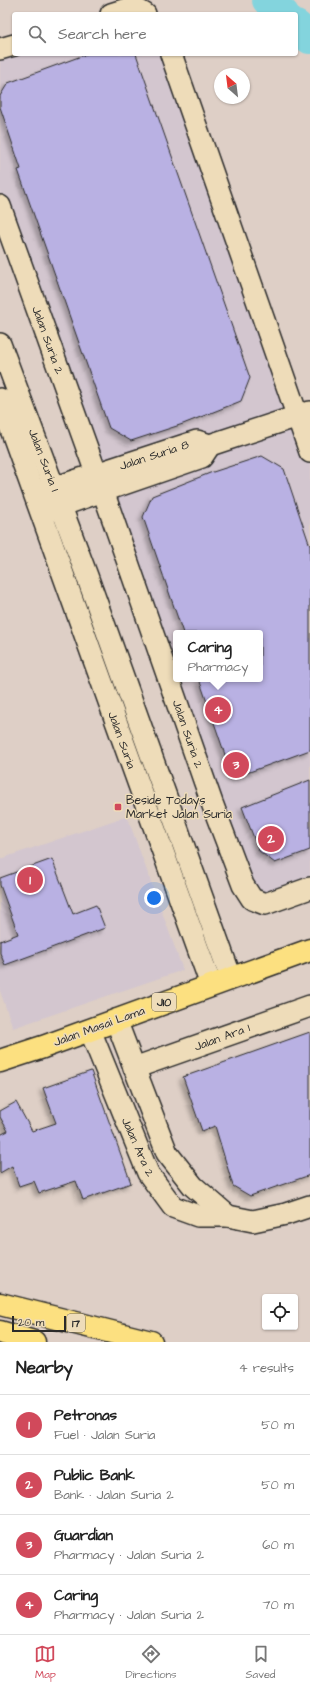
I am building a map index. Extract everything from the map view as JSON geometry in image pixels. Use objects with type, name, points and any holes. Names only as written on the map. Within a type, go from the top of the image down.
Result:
[{"type":"main road","name":"Jalan Masai Lama","points":[[0,1061],[310,950]]},
{"type":"main road","name":"17","points":[[0,1304],[151,1342]]},
{"type":"main road","points":[[0,1332],[34,1342]]},
{"type":"street","points":[[125,12],[139,10]]},
{"type":"street","points":[[0,49],[12,46]]},
{"type":"street","points":[[172,56],[304,414],[310,452]]},
{"type":"street","name":"Jalan Suria 2","points":[[0,206],[212,803],[243,885],[252,899],[266,904],[310,888]]},
{"type":"street","name":"Jalan Suria 1","points":[[0,344],[87,576]]},
{"type":"street","name":"Jalan Suria 1","points":[[0,399],[37,503]]},
{"type":"street","name":"Jalan Suria 8","points":[[37,503],[99,482],[196,441],[210,445],[304,414]]},
{"type":"street","name":"Jalan Suria","points":[[37,503],[211,985]]},
{"type":"street","name":"Jalan Suria","points":[[87,576],[231,978]]},
{"type":"street","name":"Jalan Ara 1","points":[[134,1068],[310,1006]]},
{"type":"street","name":"Jalan Ara 2","points":[[116,1020],[167,1153],[193,1186],[228,1216]]},
{"type":"street","name":"Jalan Ara 2","points":[[90,1030],[148,1173],[173,1207],[198,1216],[228,1216],[254,1221],[286,1214],[310,1206]]},
{"type":"shaded area","points":[[0,43],[12,52],[12,56],[179,56],[302,408],[310,406],[310,895],[247,904],[0,227]]},
{"type":"shaded area","points":[[127,816],[183,970],[13,1028],[0,991],[0,859]]},
{"type":"building","points":[[82,56],[137,56],[250,378],[241,401],[183,424],[131,441],[109,428],[18,170],[21,169],[0,107],[0,96],[8,83]]},
{"type":"building","points":[[262,456],[284,469],[310,546],[310,750],[233,778],[200,682],[263,682],[263,630],[182,630],[143,517],[152,496],[210,473]]},
{"type":"building","points":[[310,780],[310,850],[275,863],[259,851],[242,807]]},
{"type":"building","points":[[52,859],[73,914],[96,905],[105,928],[5,965],[0,953],[0,941],[18,934],[0,885],[0,878]]},
{"type":"building","points":[[310,1032],[310,1175],[250,1196],[233,1186],[215,1126],[202,1131],[183,1077]]},
{"type":"building","points":[[91,1071],[131,1183],[83,1200],[76,1181],[39,1193],[34,1181],[19,1186],[12,1166],[0,1173],[0,1135],[8,1131],[0,1117],[0,1111],[16,1102],[32,1131],[56,1123],[43,1088]]},
{"type":"waterway","points":[[268,0],[281,12]]},
{"type":"waterway","points":[[298,28],[310,38]]},
{"type":"place","name":"Caring","points":[[218,710]]},
{"type":"place","name":"Guardian","points":[[236,765]]},
{"type":"place","name":"Beside Todays Market Jalan Suria","points":[[118,807]]},
{"type":"place","name":"Public Bank","points":[[271,839]]},
{"type":"place","name":"Petronas","points":[[30,880]]}]
